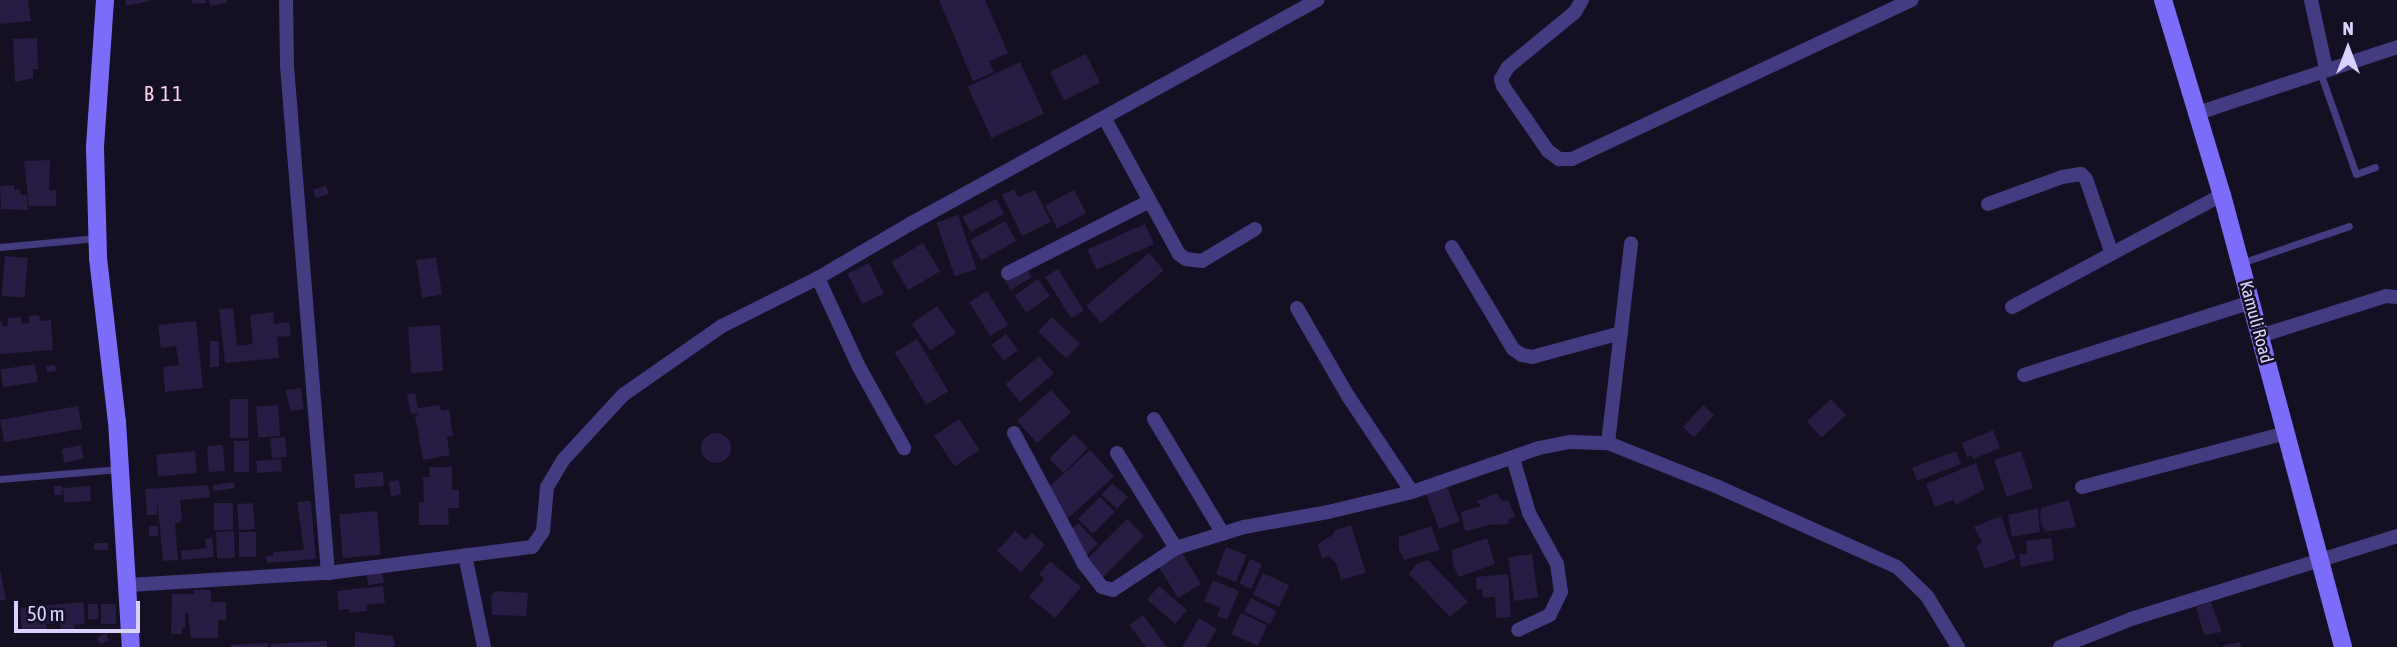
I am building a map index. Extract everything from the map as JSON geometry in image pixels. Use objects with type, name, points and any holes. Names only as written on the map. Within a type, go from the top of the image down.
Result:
[{"type":"street","points":[[105,0],[95,148],[97,238],[121,469],[131,647]]},
{"type":"street","points":[[286,0],[287,66],[328,573]]},
{"type":"street","points":[[129,585],[328,573],[532,547],[543,531],[547,486],[554,473],[623,395],[722,326],[818,278],[910,224],[1318,0]]},
{"type":"street","points":[[1582,0],[1575,12],[1508,67],[1501,79],[1503,86],[1548,151],[1555,157],[1567,160],[1912,0]]},
{"type":"street","name":"Kamuli Road","points":[[2163,0],[2195,114],[2222,195],[2343,647]]},
{"type":"street","points":[[2311,0],[2323,71]]},
{"type":"street","points":[[2195,114],[2397,47]]},
{"type":"street","points":[[1105,119],[1179,254],[1186,259],[1202,261],[1255,229]]},
{"type":"street","points":[[1988,204],[2062,177],[2081,174],[2087,179],[2112,254]]},
{"type":"street","points":[[2012,307],[2222,195]]},
{"type":"street","points":[[1008,273],[1150,201]]},
{"type":"street","points":[[1608,443],[1631,243]]},
{"type":"street","points":[[1452,247],[1513,349],[1522,355],[1532,357],[1620,333]]},
{"type":"street","points":[[818,278],[859,367],[904,448]]},
{"type":"street","points":[[2260,335],[2386,296],[2397,297]]},
{"type":"street","points":[[2024,375],[2251,302]]},
{"type":"street","points":[[1297,308],[1348,396],[1412,492]]},
{"type":"street","points":[[1154,419],[1223,534]]},
{"type":"street","points":[[1014,433],[1084,564],[1102,587],[1113,590],[1176,548],[1223,534],[1412,492],[1539,448],[1572,442],[1608,443],[1716,486],[1897,568],[1927,596],[1958,647]]},
{"type":"street","points":[[2082,487],[2286,433]]},
{"type":"street","points":[[1117,453],[1176,548]]},
{"type":"street","points":[[1513,458],[1529,513],[1557,564],[1561,592],[1550,615],[1518,630]]},
{"type":"street","points":[[2060,647],[2131,619],[2397,536]]},
{"type":"street","points":[[465,555],[484,647]]},
{"type":"lane","points":[[2323,71],[2356,174],[2375,167]]},
{"type":"lane","points":[[2240,263],[2349,226]]},
{"type":"lane","points":[[0,247],[97,238]]},
{"type":"lane","points":[[0,479],[121,469]]},
{"type":"building","points":[[0,0],[28,0],[31,21],[0,24]]},
{"type":"building","points":[[125,0],[149,0],[149,1],[126,6]]},
{"type":"building","points":[[192,0],[206,0],[206,3],[192,4]]},
{"type":"building","points":[[209,0],[227,0],[227,3],[210,6]]},
{"type":"building","points":[[939,0],[985,0],[1008,53],[989,61],[994,72],[973,81]]},
{"type":"building","points":[[37,38],[38,69],[33,69],[33,78],[15,82],[13,39]]},
{"type":"building","points":[[1086,54],[1100,83],[1064,100],[1050,72]]},
{"type":"building","points":[[1020,62],[1044,114],[992,138],[967,87]]},
{"type":"building","points":[[50,160],[49,190],[56,190],[56,206],[29,206],[24,161]]},
{"type":"building","points":[[14,185],[14,190],[20,189],[21,195],[27,195],[28,210],[1,209],[0,186]]},
{"type":"building","points":[[326,185],[329,193],[316,198],[313,190]]},
{"type":"building","points":[[1014,189],[1018,197],[1035,190],[1051,222],[1022,236],[1002,195]]},
{"type":"building","points":[[1074,190],[1086,213],[1057,228],[1045,205]]},
{"type":"building","points":[[996,199],[1004,214],[970,232],[962,217]]},
{"type":"building","points":[[958,215],[977,269],[955,276],[936,222]]},
{"type":"building","points":[[1005,221],[1016,241],[981,261],[970,240]]},
{"type":"building","points":[[1145,224],[1154,244],[1096,270],[1087,250]]},
{"type":"building","points":[[923,243],[940,271],[908,290],[891,262]]},
{"type":"building","points":[[1149,253],[1164,271],[1101,323],[1086,306]]},
{"type":"building","points":[[5,256],[28,258],[24,298],[2,296]]},
{"type":"building","points":[[436,257],[442,295],[422,298],[416,260]]},
{"type":"building","points":[[869,263],[884,294],[862,304],[847,274]]},
{"type":"building","points":[[1025,266],[1032,277],[1011,290],[1004,279]]},
{"type":"building","points":[[1058,269],[1084,311],[1071,319],[1045,277]]},
{"type":"building","points":[[1038,279],[1050,296],[1026,313],[1014,296]]},
{"type":"building","points":[[987,291],[1008,325],[990,336],[969,302]]},
{"type":"building","points":[[937,306],[956,333],[931,351],[912,324]]},
{"type":"building","points":[[233,308],[237,346],[253,344],[250,315],[273,312],[274,324],[289,322],[291,336],[277,337],[279,358],[225,363],[219,309]]},
{"type":"building","points":[[39,315],[40,321],[51,320],[53,350],[0,354],[0,320],[3,326],[8,326],[7,318],[21,317],[22,324],[29,323],[29,316]]},
{"type":"building","points":[[1052,317],[1080,344],[1066,358],[1038,331]]},
{"type":"building","points":[[196,321],[203,388],[165,392],[163,367],[179,365],[176,346],[161,348],[158,325]]},
{"type":"building","points":[[440,325],[443,371],[411,373],[408,327]]},
{"type":"building","points":[[1006,334],[1018,350],[1004,361],[992,345]]},
{"type":"building","points":[[917,339],[948,391],[926,405],[895,352]]},
{"type":"building","points":[[210,341],[219,341],[219,367],[210,367]]},
{"type":"building","points":[[1039,356],[1054,374],[1020,402],[1005,384]]},
{"type":"building","points":[[35,364],[38,382],[3,387],[0,369]]},
{"type":"building","points":[[55,365],[56,371],[47,372],[46,366]]},
{"type":"building","points":[[301,388],[304,409],[291,411],[285,390]]},
{"type":"building","points":[[1051,390],[1071,412],[1037,443],[1017,421]]},
{"type":"building","points":[[415,393],[418,408],[440,405],[441,411],[449,409],[453,436],[447,437],[450,455],[423,460],[415,416],[419,413],[411,414],[407,394]]},
{"type":"building","points":[[230,399],[248,399],[248,438],[230,438]]},
{"type":"building","points":[[1831,399],[1846,415],[1822,438],[1807,422]]},
{"type":"building","points":[[278,405],[280,436],[258,437],[256,407]]},
{"type":"building","points":[[1703,405],[1714,415],[1694,437],[1683,427]]},
{"type":"building","points":[[78,406],[82,429],[4,442],[0,420]]},
{"type":"building","points":[[959,419],[980,450],[955,466],[934,436]]},
{"type":"building","points":[[1993,430],[2000,448],[1973,459],[1972,455],[1967,457],[1962,443]]},
{"type":"building","points":[[716,433],[727,437],[731,448],[727,459],[716,463],[705,459],[701,448],[705,437]]},
{"type":"building","points":[[1074,434],[1088,448],[1063,473],[1049,459]]},
{"type":"building","points":[[285,437],[287,457],[272,458],[270,439]]},
{"type":"building","points":[[234,441],[249,441],[249,472],[234,472]]},
{"type":"building","points":[[81,445],[84,459],[64,463],[61,449]]},
{"type":"building","points":[[223,445],[225,471],[209,472],[207,446]]},
{"type":"building","points":[[1090,450],[1114,477],[1066,520],[1042,493]]},
{"type":"building","points":[[195,451],[197,473],[158,476],[156,454]]},
{"type":"building","points":[[1956,451],[1961,464],[1917,481],[1912,468]]},
{"type":"building","points":[[2021,451],[2033,488],[2006,497],[1994,460]]},
{"type":"building","points":[[281,459],[282,471],[257,473],[256,461]]},
{"type":"building","points":[[1976,463],[1985,489],[1956,505],[1953,500],[1935,507],[1926,484]]},
{"type":"building","points":[[429,467],[452,467],[452,490],[459,490],[459,508],[448,508],[449,525],[419,525],[419,502],[424,502],[423,477],[430,477]]},
{"type":"building","points":[[383,472],[384,486],[355,488],[354,474]]},
{"type":"building","points":[[399,480],[401,495],[391,496],[389,481]]},
{"type":"building","points":[[234,482],[235,488],[214,491],[213,485]]},
{"type":"building","points":[[1112,483],[1128,497],[1117,509],[1102,495]]},
{"type":"building","points":[[1446,484],[1460,522],[1439,529],[1425,492]]},
{"type":"building","points":[[208,485],[210,497],[180,500],[182,519],[181,522],[175,523],[178,560],[163,561],[157,499],[157,515],[147,515],[145,489]]},
{"type":"building","points":[[54,486],[62,486],[62,495],[54,495]]},
{"type":"building","points":[[90,486],[91,501],[64,503],[63,488]]},
{"type":"building","points":[[1497,493],[1502,501],[1508,500],[1515,516],[1508,520],[1509,524],[1488,525],[1467,531],[1464,529],[1461,512],[1481,506],[1477,501]]},
{"type":"building","points":[[1100,497],[1115,512],[1093,534],[1078,519]]},
{"type":"building","points":[[2069,500],[2076,527],[2045,532],[2040,520],[2041,508]]},
{"type":"building","points":[[311,501],[316,559],[267,563],[266,556],[273,556],[273,552],[304,550],[297,502]]},
{"type":"building","points":[[214,503],[233,503],[233,530],[214,530]]},
{"type":"building","points":[[253,503],[255,529],[239,530],[237,504]]},
{"type":"building","points":[[2038,508],[2040,532],[2012,537],[2008,515]]},
{"type":"building","points":[[377,511],[381,555],[343,558],[339,514]]},
{"type":"building","points":[[2001,516],[2016,558],[1985,569],[1976,546],[1982,542],[1974,527]]},
{"type":"building","points":[[1127,519],[1144,536],[1102,578],[1085,561]]},
{"type":"building","points":[[1078,523],[1098,544],[1085,556],[1065,536]]},
{"type":"building","points":[[1351,525],[1366,573],[1341,580],[1336,563],[1329,556],[1322,559],[1318,544],[1334,534],[1335,530]]},
{"type":"building","points":[[149,526],[158,526],[158,536],[149,536]]},
{"type":"building","points":[[1431,526],[1440,550],[1404,560],[1399,549],[1399,537]]},
{"type":"building","points":[[234,531],[235,558],[217,559],[216,532]]},
{"type":"building","points":[[1015,531],[1026,540],[1032,533],[1045,545],[1021,572],[997,551]]},
{"type":"building","points":[[239,532],[256,532],[256,557],[239,557]]},
{"type":"building","points":[[212,538],[214,557],[182,560],[181,551],[206,548],[205,539]]},
{"type":"building","points":[[1487,538],[1495,564],[1459,577],[1453,565],[1452,550]]},
{"type":"building","points":[[2051,538],[2054,560],[2021,567],[2019,554],[2027,554],[2026,541]]},
{"type":"building","points":[[94,543],[108,543],[108,550],[94,550]]},
{"type":"building","points":[[1226,547],[1247,555],[1236,582],[1216,574]]},
{"type":"building","points":[[1180,550],[1201,584],[1178,598],[1157,564]]},
{"type":"building","points":[[1532,554],[1538,598],[1514,601],[1508,557]]},
{"type":"building","points":[[1250,559],[1262,564],[1251,589],[1239,584]]},
{"type":"building","points":[[1428,560],[1468,602],[1450,617],[1409,574],[1416,564]]},
{"type":"building","points":[[1050,561],[1081,587],[1055,618],[1029,597],[1044,579],[1039,574]]},
{"type":"building","points":[[0,568],[6,600],[0,600]]},
{"type":"building","points":[[382,570],[384,583],[368,585],[366,573]]},
{"type":"building","points":[[1263,573],[1289,585],[1279,607],[1253,595]]},
{"type":"building","points":[[1508,574],[1511,617],[1496,618],[1495,597],[1483,598],[1482,589],[1477,590],[1476,577]]},
{"type":"building","points":[[1213,580],[1239,591],[1227,620],[1217,616],[1220,608],[1204,601]]},
{"type":"building","points":[[383,586],[385,603],[366,605],[367,611],[349,613],[349,609],[339,610],[337,591]]},
{"type":"building","points":[[1159,586],[1187,610],[1175,624],[1147,600]]},
{"type":"building","points":[[194,590],[211,590],[211,602],[226,602],[226,620],[218,620],[218,638],[191,638],[188,613],[185,613],[185,628],[182,628],[182,634],[171,634],[172,594],[194,594]]},
{"type":"building","points":[[496,591],[528,593],[526,616],[492,615],[491,596]]},
{"type":"building","points":[[1251,598],[1277,611],[1270,625],[1244,611]]},
{"type":"building","points":[[83,602],[85,624],[74,625],[75,630],[61,631],[60,623],[46,624],[47,631],[22,631],[20,608]]},
{"type":"building","points":[[2211,602],[2222,632],[2204,635],[2196,607]]},
{"type":"building","points":[[88,604],[98,604],[98,619],[88,619]]},
{"type":"building","points":[[101,604],[116,604],[116,624],[101,624]]},
{"type":"building","points":[[1241,613],[1267,625],[1258,646],[1231,634]]},
{"type":"building","points":[[1143,615],[1166,646],[1146,647],[1129,625]]},
{"type":"building","points":[[1199,618],[1217,629],[1206,647],[1182,647]]},
{"type":"building","points":[[355,632],[393,636],[395,647],[355,647]]},
{"type":"building","points":[[106,633],[109,640],[101,644],[97,638]]},
{"type":"building","points":[[327,641],[327,647],[271,647],[271,644]]},
{"type":"building","points":[[2240,642],[2241,647],[2222,647],[2222,646]]},
{"type":"building","points":[[268,643],[268,647],[231,647],[231,645]]},
{"type":"district","name":"B 11","points":[[164,93]]}]
